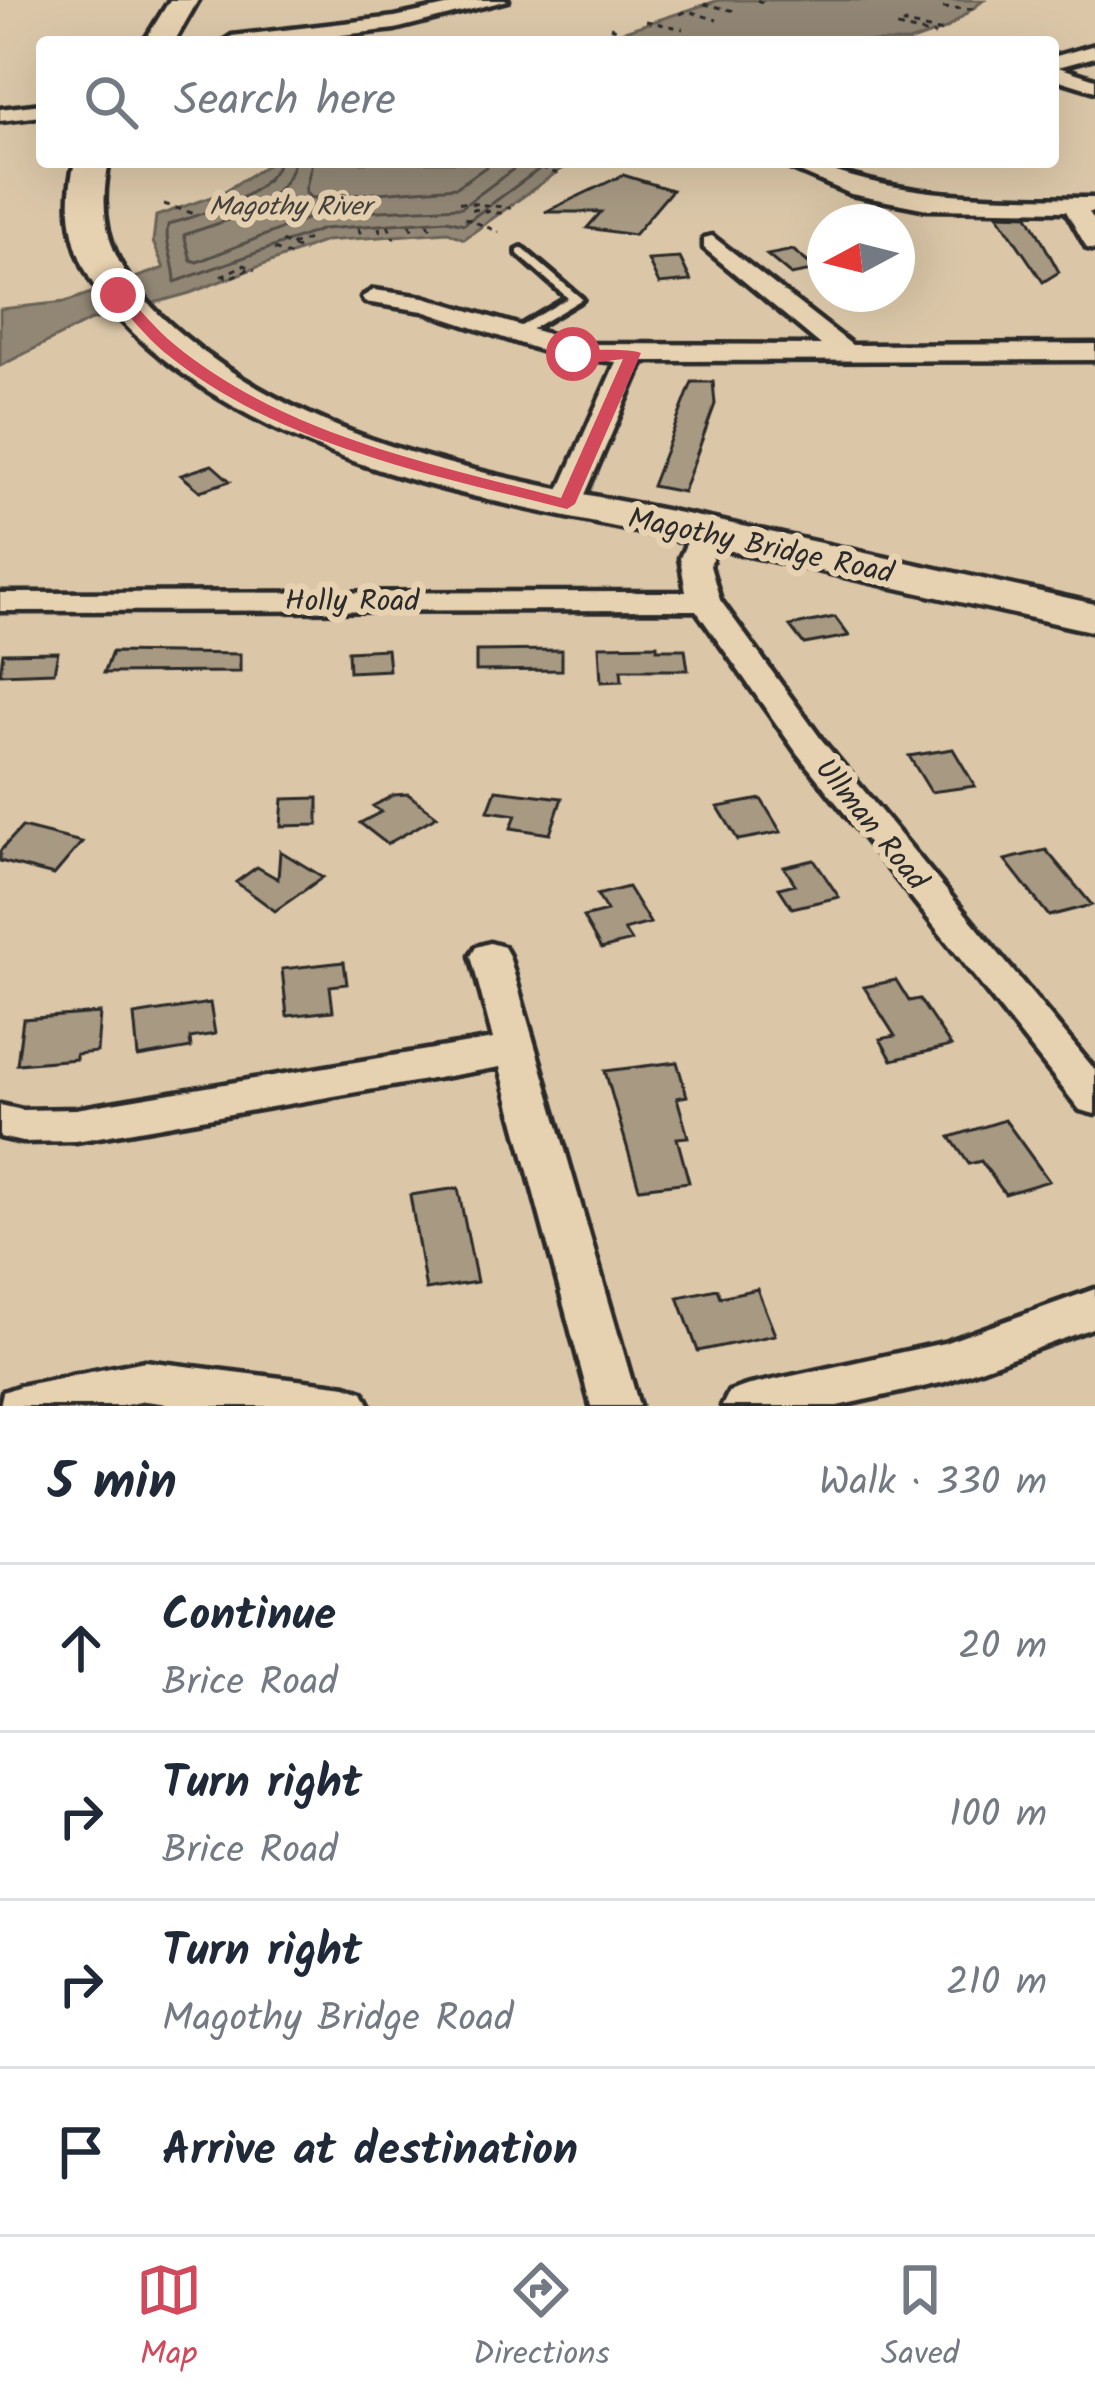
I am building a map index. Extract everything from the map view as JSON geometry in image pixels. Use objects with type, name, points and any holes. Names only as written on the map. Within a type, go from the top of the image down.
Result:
[{"type":"main road","points":[[163,36],[184,0]]},
{"type":"main road","name":"Magothy Bridge Road","points":[[90,168],[84,186],[87,236],[107,281],[169,349],[261,406],[312,430],[422,468],[567,504],[1095,618]]},
{"type":"street","points":[[283,36],[394,23],[500,0]]},
{"type":"street","points":[[1064,61],[1095,51]]},
{"type":"street","points":[[1059,75],[1095,85]]},
{"type":"street","points":[[0,115],[36,111]]},
{"type":"street","points":[[805,168],[859,189],[927,202],[1084,205],[1095,243]]},
{"type":"street","points":[[712,243],[848,354]]},
{"type":"street","points":[[374,297],[428,305],[573,354],[599,358],[633,353],[1095,352]]},
{"type":"street","points":[[567,504],[633,353]]},
{"type":"street","name":"Ullman Road","points":[[704,532],[693,553],[694,575],[705,601],[809,746],[1095,1099]]},
{"type":"street","name":"Holly Road","points":[[0,602],[705,601]]},
{"type":"street","points":[[490,956],[615,1406]]},
{"type":"street","points":[[0,1121],[22,1126],[76,1125],[514,1050]]},
{"type":"street","points":[[746,1406],[945,1362],[1095,1308]]},
{"type":"street","points":[[20,1406],[145,1381],[346,1406]]},
{"type":"lane","points":[[515,335],[576,299],[521,252]]},
{"type":"path","points":[[704,4],[735,11]]},
{"type":"path","points":[[944,8],[979,9]]},
{"type":"path","points":[[684,11],[717,20]]},
{"type":"path","points":[[646,21],[675,31],[683,29]]},
{"type":"path","points":[[908,22],[904,24],[944,32]]},
{"type":"path","points":[[610,27],[632,36]]},
{"type":"path","points":[[897,27],[935,35]]},
{"type":"path","points":[[542,168],[558,173]]},
{"type":"path","points":[[563,168],[568,170]]},
{"type":"path","points":[[459,202],[511,208]]},
{"type":"path","points":[[164,204],[195,214]]},
{"type":"path","points":[[472,209],[507,214]]},
{"type":"path","points":[[465,218],[499,232]]},
{"type":"path","points":[[428,223],[433,234]]},
{"type":"path","points":[[410,224],[414,235]]},
{"type":"path","points":[[388,225],[394,238]]},
{"type":"path","points":[[379,227],[382,238]]},
{"type":"path","points":[[358,228],[363,239]]},
{"type":"path","points":[[290,245],[309,239]]},
{"type":"path","points":[[282,241],[304,252]]},
{"type":"path","points":[[274,249],[292,256]]},
{"type":"path","points":[[221,275],[230,278],[253,269]]},
{"type":"water","points":[[719,0],[984,0],[946,29],[926,36],[609,36]]},
{"type":"water","name":"Magothy River","points":[[262,168],[563,168],[464,239],[448,232],[325,241],[190,293],[89,321],[0,366],[0,309],[65,302],[164,268],[153,242],[156,216],[220,194]]},
{"type":"building","points":[[623,175],[672,190],[634,235],[587,228],[601,212],[545,212]]},
{"type":"building","points":[[997,214],[1028,215],[1059,272],[1043,282]]},
{"type":"building","points":[[793,250],[807,262],[807,272],[791,275],[767,255]]},
{"type":"building","points":[[680,258],[691,281],[659,284],[648,260]]},
{"type":"building","points":[[692,382],[713,382],[715,404],[683,492],[652,486]]},
{"type":"building","points":[[212,465],[230,481],[200,491],[181,475]]},
{"type":"building","points":[[835,617],[849,636],[804,644],[790,626]]},
{"type":"building","points":[[657,645],[657,649],[685,649],[688,670],[621,670],[622,681],[601,682],[599,646]]},
{"type":"building","points":[[387,649],[389,670],[349,672],[348,651]]},
{"type":"building","points":[[562,650],[562,670],[476,671],[476,651]]},
{"type":"building","points":[[58,652],[54,672],[0,674],[3,653]]},
{"type":"building","points":[[112,652],[240,654],[240,672],[104,673]]},
{"type":"building","points":[[953,749],[975,786],[931,792],[909,756]]},
{"type":"building","points":[[496,790],[562,798],[550,834],[511,828],[516,815],[488,811]]},
{"type":"building","points":[[408,794],[437,816],[387,844],[360,823],[381,812],[373,806]]},
{"type":"building","points":[[318,798],[318,825],[281,826],[283,799]]},
{"type":"building","points":[[761,799],[781,832],[738,840],[718,807]]},
{"type":"building","points":[[22,827],[82,842],[54,875],[0,861],[0,851]]},
{"type":"building","points":[[1046,850],[1092,905],[1049,916],[1005,860]]},
{"type":"building","points":[[280,851],[323,877],[275,911],[236,882],[257,867],[278,879]]},
{"type":"building","points":[[814,860],[839,897],[792,908],[779,888],[795,884],[784,867]]},
{"type":"building","points":[[628,887],[650,923],[624,930],[631,941],[601,949],[583,917],[607,911],[597,895]]},
{"type":"building","points":[[344,962],[347,984],[330,986],[333,1011],[287,1016],[282,969]]},
{"type":"building","points":[[896,980],[909,1001],[919,999],[951,1046],[892,1060],[880,1039],[895,1036],[864,987]]},
{"type":"building","points":[[210,1003],[215,1034],[190,1038],[191,1048],[138,1057],[134,1015]]},
{"type":"building","points":[[100,1013],[97,1052],[76,1054],[76,1059],[17,1064],[23,1019]]},
{"type":"building","points":[[677,1062],[687,1096],[677,1098],[688,1137],[677,1138],[689,1182],[639,1188],[605,1071]]},
{"type":"building","points":[[1005,1120],[1049,1181],[1005,1194],[981,1161],[969,1164],[950,1137]]},
{"type":"building","points":[[458,1188],[477,1282],[426,1290],[410,1195]]},
{"type":"building","points":[[717,1289],[720,1297],[757,1289],[775,1335],[698,1351],[678,1297]]},
{"type":"route","points":[[118,295],[169,349],[261,406],[312,430],[443,474],[567,504],[633,353],[599,358],[573,354]]}]
